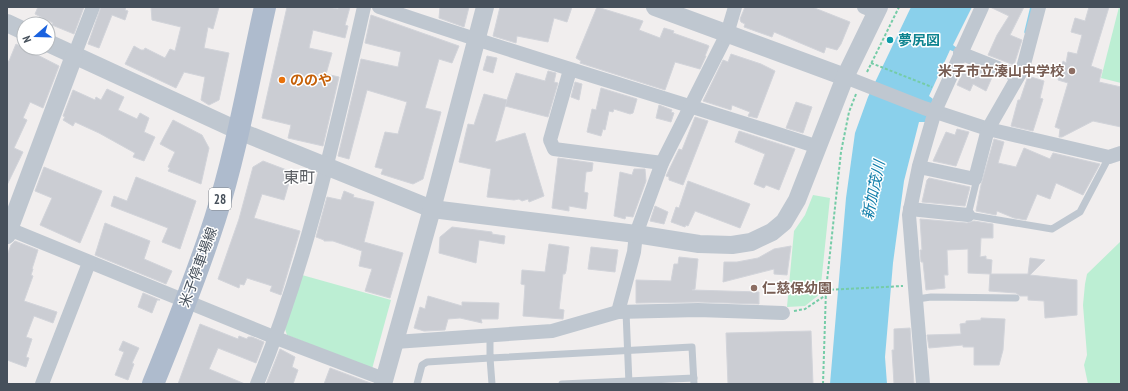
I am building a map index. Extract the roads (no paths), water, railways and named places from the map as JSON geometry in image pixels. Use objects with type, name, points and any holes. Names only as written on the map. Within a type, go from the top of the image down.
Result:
[{"type":"main road","name":"米子停車場線","points":[[153,384],[186,301],[215,219],[239,131],[265,7]]},
{"type":"street","points":[[93,7],[8,232],[186,301],[383,381],[432,209],[485,7]]},
{"type":"street","points":[[258,384],[276,338],[328,167],[364,7]]},
{"type":"street","points":[[379,7],[570,70],[690,105],[818,147]]},
{"type":"street","points":[[655,7],[929,109],[988,129],[1115,155]]},
{"type":"street","points":[[622,312],[634,252],[636,234],[662,163],[727,34],[735,7]]},
{"type":"street","points":[[923,384],[909,215],[929,109],[960,54],[982,7]]},
{"type":"street","points":[[919,167],[975,179],[988,129],[1022,68],[1039,7]]},
{"type":"street","points":[[56,47],[239,131],[432,209],[636,234],[699,244],[732,245],[751,242],[772,232],[784,222],[797,200],[818,147],[858,82],[873,9]]},
{"type":"street","points":[[960,54],[1018,76]]},
{"type":"street","points":[[570,70],[550,140],[554,149],[662,163]]},
{"type":"street","points":[[910,209],[968,215]]},
{"type":"street","points":[[42,384],[89,263]]},
{"type":"street","points":[[395,342],[552,331],[622,312],[698,310],[783,313]]},
{"type":"lane","points":[[975,179],[976,183],[968,215],[1047,229],[1058,227],[1080,212],[1115,155]]},
{"type":"lane","points":[[917,299],[931,297],[1016,298]]},
{"type":"lane","points":[[622,312],[629,382]]},
{"type":"lane","points":[[490,335],[492,384]]},
{"type":"lane","points":[[417,384],[422,365],[427,362],[692,347],[694,381],[562,384]]},
{"type":"water","name":"新加茂川","points":[[911,7],[972,7],[953,45],[957,48],[955,52],[950,50],[929,96],[933,99],[925,122],[919,122],[904,181],[893,263],[885,357],[887,384],[830,384],[846,198],[855,133],[868,97]]},
{"type":"waterway","points":[[1026,32],[1032,7]]},
{"type":"place","name":"夢尻図","points":[[890,40]]},
{"type":"place","name":"米子市立湊山中学校","points":[[1072,71]]},
{"type":"place","name":"ののや","points":[[282,80]]},
{"type":"place","name":"仁慈保幼園","points":[[754,288]]},
{"type":"district","name":"東町","points":[[299,177]]}]
